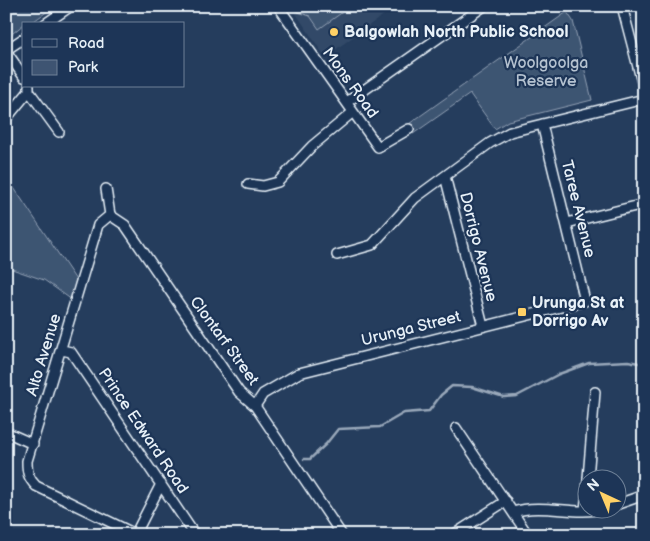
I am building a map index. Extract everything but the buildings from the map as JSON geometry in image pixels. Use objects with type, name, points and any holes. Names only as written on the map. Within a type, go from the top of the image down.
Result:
[{"type":"street","points":[[48,22],[71,6]]},
{"type":"street","name":"Mons Road","points":[[278,6],[378,147],[410,129]]},
{"type":"street","points":[[347,102],[484,6]]},
{"type":"street","points":[[622,6],[644,90]]},
{"type":"street","points":[[22,39],[6,50],[22,74]]},
{"type":"street","points":[[6,119],[29,89],[59,132]]},
{"type":"street","points":[[337,255],[372,245],[415,198],[490,143],[510,132],[644,99]]},
{"type":"street","points":[[248,184],[263,186],[278,182],[312,146],[354,112]]},
{"type":"street","name":"Taree Avenue","points":[[542,124],[585,300]]},
{"type":"street","name":"Dorrigo Avenue","points":[[444,176],[483,326]]},
{"type":"street","points":[[106,189],[110,215]]},
{"type":"street","points":[[567,223],[644,204]]},
{"type":"street","name":"Alto Avenue","points":[[110,215],[98,225],[27,470],[29,479],[36,486],[135,535]]},
{"type":"street","name":"Clontarf Street","points":[[110,215],[125,225],[240,392],[255,406],[342,535]]},
{"type":"street","name":"Urunga Street","points":[[255,406],[262,394],[299,373],[585,300]]},
{"type":"street","name":"Prince Edward Road","points":[[62,350],[71,352],[195,535]]},
{"type":"street","points":[[589,468],[595,392]]},
{"type":"street","points":[[456,428],[528,535]]},
{"type":"street","points":[[6,432],[33,444]]},
{"type":"street","points":[[135,535],[161,484]]},
{"type":"street","points":[[628,501],[644,495]]},
{"type":"street","points":[[453,535],[506,501]]},
{"type":"street","points":[[513,512],[526,508],[578,510]]},
{"type":"shaded area","name":"Balgowlah North Public School","points":[[291,6],[396,6],[325,57]]},
{"type":"green space","points":[[6,6],[55,6],[32,22],[22,22],[22,26],[7,38]]},
{"type":"green space","points":[[291,6],[351,6],[319,29],[310,16],[298,12]]},
{"type":"green space","name":"Woolgoolga Reserve","points":[[567,12],[573,21],[592,100],[508,121],[495,129],[470,94],[413,134],[406,126]]},
{"type":"green space","points":[[6,176],[78,283],[72,300],[44,280],[6,267],[6,207],[12,201],[6,192]]},
{"type":"waterway","points":[[304,459],[310,459],[338,429],[380,427],[404,413],[429,411],[441,395],[452,386],[472,387],[504,397],[517,396],[559,374],[589,363],[628,361],[644,364]]},
{"type":"place","name":"Balgowlah North Public School","points":[[334,32]]},
{"type":"place","name":"Urunga St at Dorrigo Av","points":[[522,312]]}]
